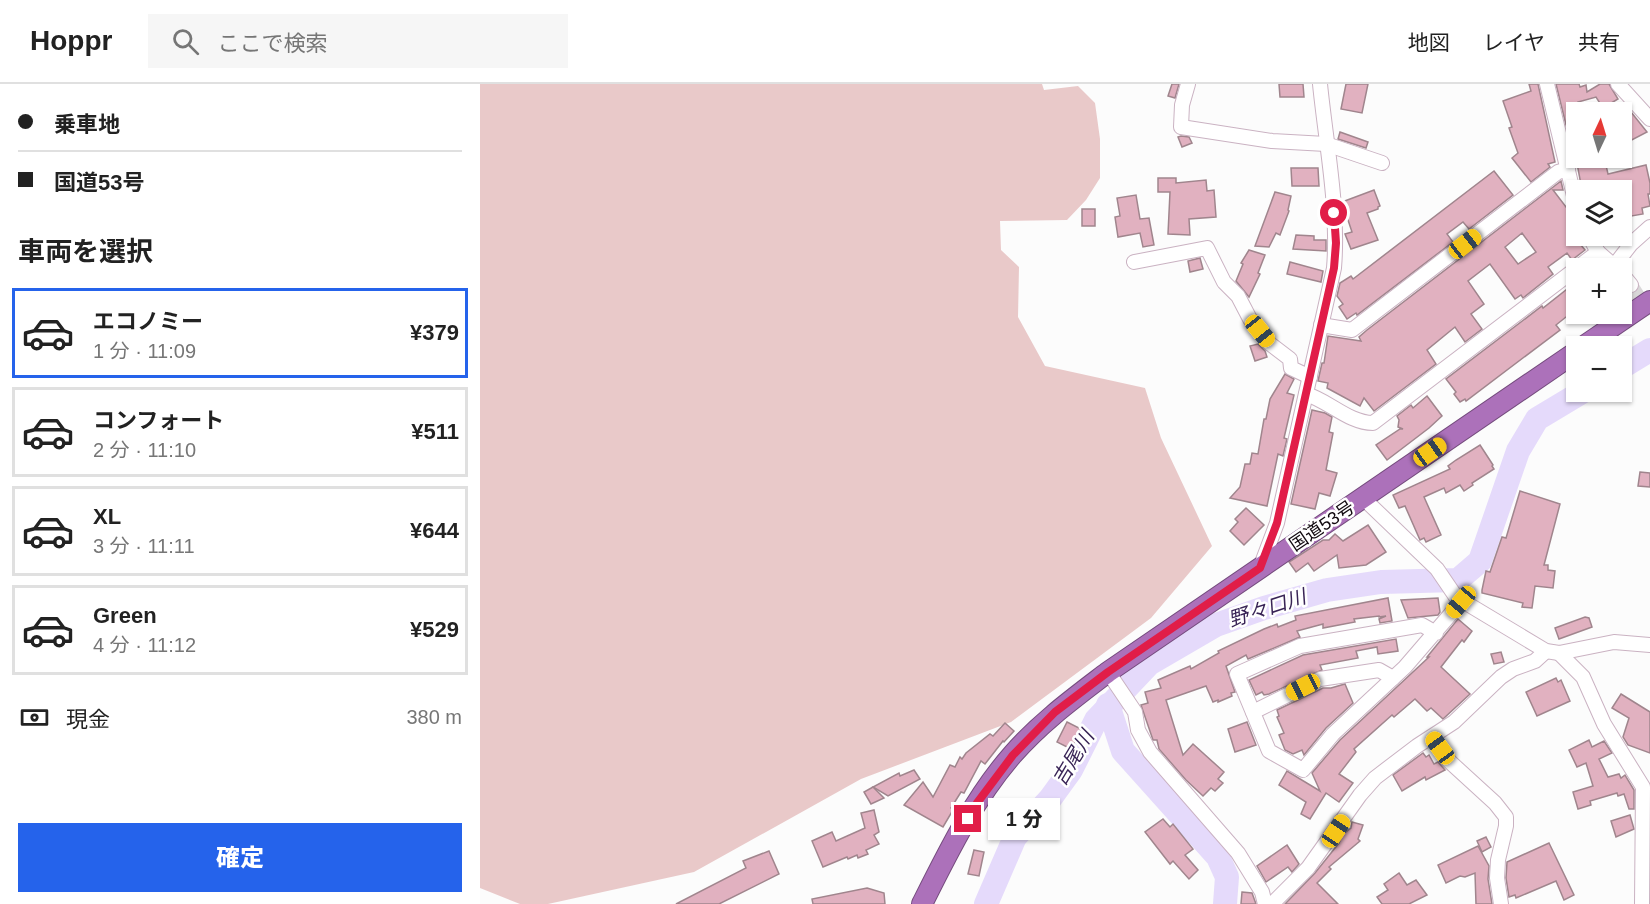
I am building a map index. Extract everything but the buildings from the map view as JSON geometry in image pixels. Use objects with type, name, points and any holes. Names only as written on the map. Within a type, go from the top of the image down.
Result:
[{"type":"highway","points":[[1599,336],[1650,301]]},
{"type":"highway","name":"国道53号","points":[[922,904],[977,803],[1013,755],[1055,712],[1112,679],[1260,568],[1566,359]]},
{"type":"street","points":[[1188,84],[1182,105],[1181,127],[1272,141],[1326,144],[1382,163]]},
{"type":"street","points":[[1260,568],[1277,523],[1334,268],[1336,243],[1320,84]]},
{"type":"street","points":[[1547,84],[1571,180]]},
{"type":"street","points":[[1618,84],[1650,119]]},
{"type":"street","points":[[1322,325],[1353,330],[1558,172],[1568,169]]},
{"type":"street","points":[[1626,258],[1631,244],[1650,227]]},
{"type":"street","points":[[1595,246],[1605,258]]},
{"type":"street","points":[[1134,262],[1207,248],[1224,282],[1238,296],[1251,319],[1269,343],[1290,358],[1291,368],[1310,376]]},
{"type":"street","points":[[1306,394],[1318,398],[1362,423],[1373,423],[1598,252]]},
{"type":"street","points":[[1363,498],[1437,569],[1458,600],[1552,652],[1582,677],[1604,724],[1643,787],[1642,904]]},
{"type":"street","points":[[1436,633],[1422,625],[1300,646],[1237,674],[1269,751],[1303,770],[1333,734],[1393,678],[1436,633],[1458,600]]},
{"type":"street","points":[[1272,904],[1308,868],[1360,795],[1375,778],[1454,722],[1501,677],[1513,669],[1535,662],[1552,652],[1614,642],[1650,645]]},
{"type":"street","points":[[1253,712],[1320,678],[1379,670],[1393,678]]},
{"type":"street","points":[[1112,679],[1135,712],[1142,738],[1150,752],[1238,853],[1262,892],[1266,904]]},
{"type":"street","points":[[1432,736],[1448,760],[1495,803],[1506,817],[1498,860],[1497,878],[1501,904]]},
{"type":"shaded area","points":[[480,84],[1042,84],[1044,90],[1078,86],[1095,103],[1100,139],[1100,178],[1086,200],[1067,220],[1000,221],[1001,250],[1019,267],[1018,317],[1045,366],[1145,388],[1161,438],[1212,546],[1151,618],[1011,722],[861,779],[694,872],[548,904],[520,904],[480,888]]},
{"type":"waterway","name":"野々口川","points":[[1632,361],[1650,350]]},
{"type":"waterway","name":"野々口川","points":[[986,904],[1015,837],[1050,799],[1071,770],[1096,720],[1149,664],[1216,625],[1327,590],[1381,582],[1458,580],[1480,561],[1518,451],[1537,419],[1566,402]]},
{"type":"waterway","name":"野々口川","points":[[1108,705],[1123,751],[1218,857],[1227,877],[1225,904]]},
{"type":"tunnel","points":[[1632,287],[1650,315]]},
{"type":"route","points":[[968,819],[977,803],[1013,755],[1055,712],[1108,672],[1260,568],[1277,523],[1334,268],[1336,243],[1334,213]]},
{"type":"water label","name":"吉尾川","points":[[1073,758]]}]
